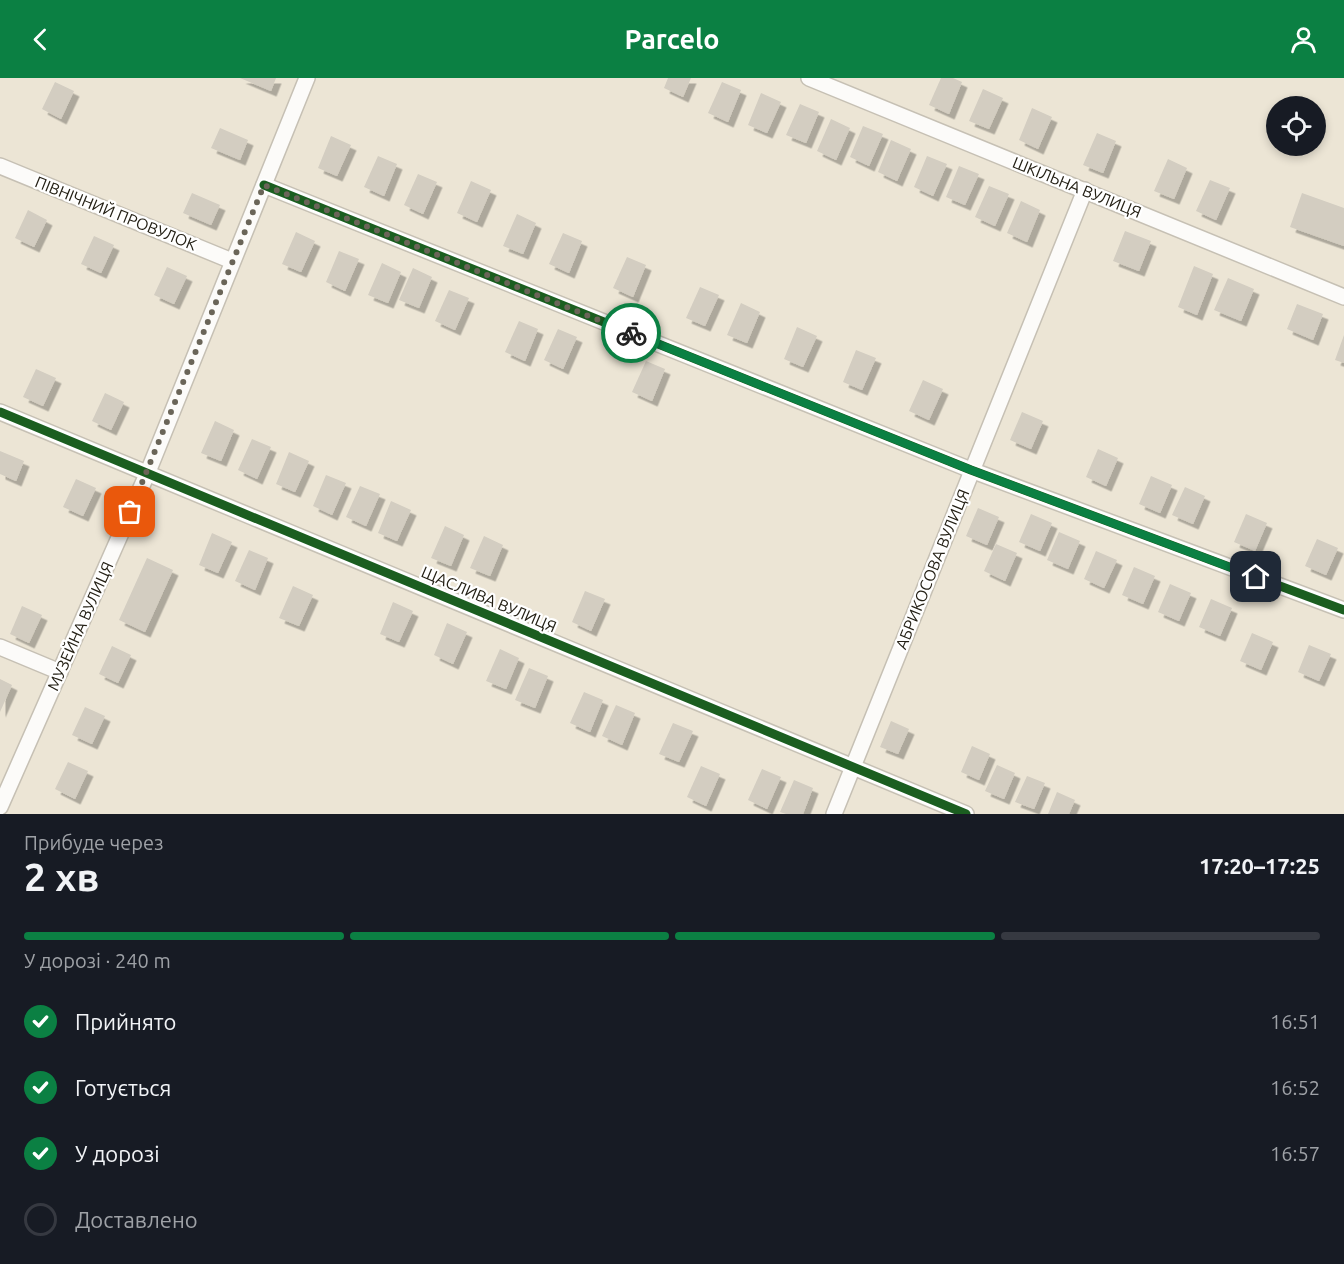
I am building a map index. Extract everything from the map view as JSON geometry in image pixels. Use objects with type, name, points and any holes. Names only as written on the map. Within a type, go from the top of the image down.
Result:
[{"type":"street","name":"МУЗЕЙНА ВУЛИЦЯ","points":[[0,807],[148,472],[307,78]]},
{"type":"street","name":"ШКІЛЬНА ВУЛИЦЯ","points":[[809,78],[1344,297]]},
{"type":"street","name":"ПІВНІЧНИЙ ПРОВУЛОК","points":[[0,166],[232,261]]},
{"type":"street","points":[[264,185],[971,470],[1344,610]]},
{"type":"street","name":"АБРИКОСОВА ВУЛИЦЯ","points":[[834,814],[1084,190]]},
{"type":"street","name":"ЩАСЛИВА ВУЛИЦЯ","points":[[0,412],[966,814]]},
{"type":"street","points":[[0,647],[60,672]]},
{"type":"building","points":[[240,78],[276,78],[271,91]]},
{"type":"building","points":[[668,78],[691,78],[683,97],[664,88]]},
{"type":"building","points":[[941,78],[953,78],[962,82],[949,114],[929,105]]},
{"type":"building","points":[[55,82],[74,91],[61,119],[42,109]]},
{"type":"building","points":[[722,82],[741,90],[728,122],[708,113]]},
{"type":"building","points":[[983,89],[1003,98],[989,129],[969,121]]},
{"type":"building","points":[[761,93],[781,102],[767,133],[748,125]]},
{"type":"building","points":[[800,104],[819,112],[806,143],[786,135]]},
{"type":"building","points":[[1032,108],[1052,117],[1038,149],[1019,140]]},
{"type":"building","points":[[831,119],[850,128],[836,160],[817,151]]},
{"type":"building","points":[[863,126],[883,134],[869,166],[850,157]]},
{"type":"building","points":[[220,128],[248,140],[240,160],[211,148]]},
{"type":"building","points":[[1097,133],[1116,141],[1103,173],[1083,165]]},
{"type":"building","points":[[331,136],[351,145],[337,176],[318,168]]},
{"type":"building","points":[[891,140],[911,149],[897,181],[878,172]]},
{"type":"building","points":[[378,156],[397,164],[384,196],[364,187]]},
{"type":"building","points":[[927,156],[947,164],[933,196],[914,187]]},
{"type":"building","points":[[1168,159],[1187,168],[1174,199],[1154,191]]},
{"type":"building","points":[[959,166],[979,174],[965,205],[946,197]]},
{"type":"building","points":[[418,174],[437,182],[423,214],[404,205]]},
{"type":"building","points":[[1210,180],[1230,188],[1216,220],[1196,211]]},
{"type":"building","points":[[471,181],[491,190],[477,222],[457,213]]},
{"type":"building","points":[[989,186],[1009,194],[995,226],[975,217]]},
{"type":"building","points":[[192,193],[220,205],[211,225],[183,213]]},
{"type":"building","points":[[1302,193],[1344,208],[1344,246],[1290,227]]},
{"type":"building","points":[[1021,201],[1040,210],[1027,242],[1007,233]]},
{"type":"building","points":[[28,210],[47,220],[34,247],[15,238]]},
{"type":"building","points":[[517,214],[536,223],[523,254],[503,246]]},
{"type":"building","points":[[1125,231],[1151,241],[1139,271],[1113,261]]},
{"type":"building","points":[[296,232],[315,241],[301,272],[282,264]]},
{"type":"building","points":[[563,233],[582,241],[569,273],[549,264]]},
{"type":"building","points":[[94,236],[114,245],[101,273],[81,264]]},
{"type":"building","points":[[339,251],[359,259],[345,291],[326,282]]},
{"type":"building","points":[[627,257],[646,265],[633,297],[613,288]]},
{"type":"building","points":[[382,263],[401,272],[388,303],[368,295]]},
{"type":"building","points":[[1194,266],[1213,274],[1197,315],[1178,307]]},
{"type":"building","points":[[167,267],[187,276],[174,304],[154,295]]},
{"type":"building","points":[[413,268],[432,277],[419,308],[399,300]]},
{"type":"building","points":[[1228,278],[1254,289],[1241,321],[1214,310]]},
{"type":"building","points":[[700,287],[719,295],[705,326],[686,318]]},
{"type":"building","points":[[449,290],[469,298],[455,330],[435,321]]},
{"type":"building","points":[[741,303],[760,312],[747,343],[727,335]]},
{"type":"building","points":[[1297,304],[1323,314],[1313,340],[1287,329]]},
{"type":"building","points":[[519,321],[538,329],[525,361],[505,352]]},
{"type":"building","points":[[797,327],[817,336],[803,367],[784,359]]},
{"type":"building","points":[[558,329],[577,337],[563,369],[544,360]]},
{"type":"building","points":[[1344,335],[1344,363],[1335,360]]},
{"type":"building","points":[[856,350],[876,358],[862,390],[843,382]]},
{"type":"building","points":[[646,361],[665,369],[652,401],[632,392]]},
{"type":"building","points":[[36,369],[56,378],[43,406],[23,397]]},
{"type":"building","points":[[923,380],[943,389],[929,420],[909,411]]},
{"type":"building","points":[[105,393],[124,402],[111,430],[92,421]]},
{"type":"building","points":[[1022,412],[1043,421],[1031,449],[1010,440]]},
{"type":"building","points":[[215,421],[234,430],[221,461],[201,453]]},
{"type":"building","points":[[252,439],[271,447],[257,479],[238,470]]},
{"type":"building","points":[[1098,449],[1118,458],[1106,486],[1086,477]]},
{"type":"building","points":[[0,451],[24,461],[16,481],[0,474]]},
{"type":"building","points":[[289,452],[309,461],[295,492],[276,484]]},
{"type":"building","points":[[326,475],[346,483],[332,515],[313,506]]},
{"type":"building","points":[[1151,476],[1172,485],[1160,513],[1139,504]]},
{"type":"building","points":[[76,479],[96,488],[83,516],[63,507]]},
{"type":"building","points":[[360,486],[380,494],[366,526],[346,517]]},
{"type":"building","points":[[1185,487],[1205,496],[1193,524],[1172,515]]},
{"type":"building","points":[[391,501],[411,510],[397,541],[378,533]]},
{"type":"building","points":[[978,508],[999,517],[987,545],[966,536]]},
{"type":"building","points":[[1031,514],[1052,523],[1040,551],[1019,542]]},
{"type":"building","points":[[1246,514],[1267,523],[1255,551],[1234,542]]},
{"type":"building","points":[[445,526],[464,535],[451,566],[431,558]]},
{"type":"building","points":[[1059,532],[1080,541],[1068,569],[1047,560]]},
{"type":"building","points":[[212,533],[232,542],[218,573],[199,565]]},
{"type":"building","points":[[484,536],[503,545],[490,576],[470,568]]},
{"type":"building","points":[[1317,539],[1338,548],[1326,575],[1305,566]]},
{"type":"building","points":[[996,544],[1017,553],[1005,581],[984,571]]},
{"type":"building","points":[[249,550],[268,558],[255,590],[235,581]]},
{"type":"building","points":[[1096,551],[1117,560],[1104,588],[1084,579]]},
{"type":"building","points":[[147,558],[173,570],[145,632],[119,620]]},
{"type":"building","points":[[1134,567],[1155,576],[1143,604],[1122,595]]},
{"type":"building","points":[[1170,584],[1191,593],[1179,621],[1158,612]]},
{"type":"building","points":[[293,586],[313,595],[299,626],[279,618]]},
{"type":"building","points":[[585,591],[605,599],[591,631],[572,622]]},
{"type":"building","points":[[1211,599],[1232,608],[1220,636],[1199,627]]},
{"type":"building","points":[[393,602],[413,611],[399,642],[380,634]]},
{"type":"building","points":[[22,606],[42,615],[29,643],[10,634]]},
{"type":"building","points":[[447,623],[467,632],[453,664],[434,655]]},
{"type":"building","points":[[1252,633],[1273,642],[1261,670],[1240,661]]},
{"type":"building","points":[[1309,645],[1331,654],[1319,681],[1298,672]]},
{"type":"building","points":[[112,646],[131,655],[118,683],[99,674]]},
{"type":"building","points":[[500,649],[519,658],[506,689],[486,681]]},
{"type":"building","points":[[529,668],[548,676],[535,708],[515,700]]},
{"type":"building","points":[[0,679],[12,685],[0,712]]},
{"type":"building","points":[[584,692],[603,700],[590,732],[570,723]]},
{"type":"building","points":[[616,705],[635,713],[622,745],[602,736]]},
{"type":"building","points":[[85,707],[105,716],[92,744],[72,735]]},
{"type":"building","points":[[891,721],[909,729],[898,754],[880,747]]},
{"type":"building","points":[[673,723],[693,731],[679,762],[659,754]]},
{"type":"building","points":[[972,746],[990,754],[979,780],[961,772]]},
{"type":"building","points":[[68,762],[88,771],[75,799],[55,789]]},
{"type":"building","points":[[997,765],[1015,773],[1004,799],[985,791]]},
{"type":"building","points":[[701,766],[720,774],[706,806],[687,797]]},
{"type":"building","points":[[762,769],[781,777],[767,809],[748,800]]},
{"type":"building","points":[[1027,776],[1045,783],[1034,809],[1015,802]]},
{"type":"building","points":[[794,780],[813,788],[803,814],[780,812]]},
{"type":"building","points":[[1057,792],[1075,800],[1069,814],[1048,814]]},
{"type":"cycle path","points":[[264,185],[971,470],[1344,610]]},
{"type":"cycle path","points":[[0,412],[966,814]]},
{"type":"way so far","points":[[130,512],[264,185],[631,333]]},
{"type":"route","points":[[631,333],[971,470],[1256,577]]}]
